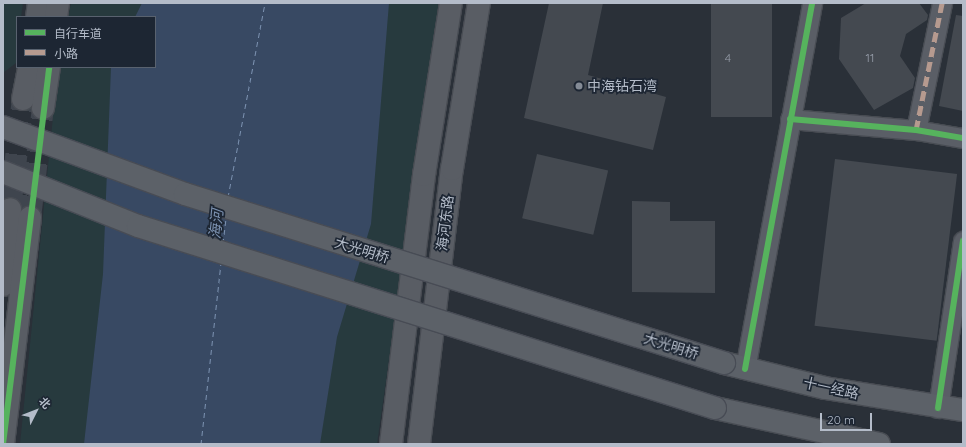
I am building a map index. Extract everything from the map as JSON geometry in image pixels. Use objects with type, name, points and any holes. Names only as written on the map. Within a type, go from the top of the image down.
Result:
[{"type":"main road","points":[[36,16],[39,3]]},
{"type":"main road","points":[[56,16],[58,3]]},
{"type":"main road","name":"海河东路","points":[[391,444],[424,175],[451,3]]},
{"type":"main road","name":"海河东路","points":[[419,444],[452,169],[479,3]]},
{"type":"main road","points":[[28,68],[33,103],[49,68]]},
{"type":"main road","name":"大光明桥","points":[[3,126],[185,194],[724,363]]},
{"type":"main road","points":[[3,172],[138,226],[715,408],[879,444]]},
{"type":"main road","points":[[3,285],[10,209]]},
{"type":"main road","points":[[3,444],[30,218]]},
{"type":"main road","name":"十一经路","points":[[724,363],[745,369],[938,408],[963,410]]},
{"type":"street","points":[[745,369],[812,3]]},
{"type":"street","points":[[916,130],[942,3]]},
{"type":"street","points":[[790,119],[916,130],[963,138]]},
{"type":"street","points":[[938,408],[963,241]]},
{"type":"green space","points":[[3,3],[23,3],[21,16],[16,16],[16,63],[3,73]]},
{"type":"green space","points":[[71,3],[440,3],[377,444],[20,444],[58,68],[156,68],[156,16],[68,16]]},
{"type":"water","name":"海河","points":[[142,3],[389,3],[371,224],[337,337],[320,444],[84,444],[103,274],[111,68],[156,68],[156,16],[136,16]]},
{"type":"building","name":"中海钻石湾","points":[[549,3],[603,3],[588,75],[666,97],[653,150],[524,118]]},
{"type":"building","points":[[711,3],[772,3],[772,117],[711,117]]},
{"type":"building","points":[[866,3],[919,3],[928,15],[927,20],[906,34],[900,56],[915,78],[913,88],[874,110],[839,59],[841,18]]},
{"type":"building","points":[[956,15],[963,16],[963,111],[939,106]]},
{"type":"building","points":[[537,154],[608,170],[593,235],[522,218]]},
{"type":"building","points":[[835,159],[957,174],[937,341],[815,326]]},
{"type":"building","points":[[632,201],[670,202],[670,221],[715,221],[715,293],[632,292]]},
{"type":"ferry route","points":[[228,197],[265,3]]},
{"type":"ferry route","points":[[223,243],[226,218]]},
{"type":"ferry route","points":[[201,444],[221,264]]},
{"type":"tunnel","points":[[10,209],[23,99]]},
{"type":"tunnel","points":[[30,218],[43,108]]},
{"type":"marked path","points":[[916,130],[942,3]]},
{"type":"cycle path","points":[[745,369],[812,3]]},
{"type":"cycle path","points":[[3,444],[49,68]]},
{"type":"cycle path","points":[[790,119],[916,130],[963,138]]},
{"type":"cycle path","points":[[938,408],[963,241]]},
{"type":"place","name":"中海钻石湾","points":[[579,86]]}]
